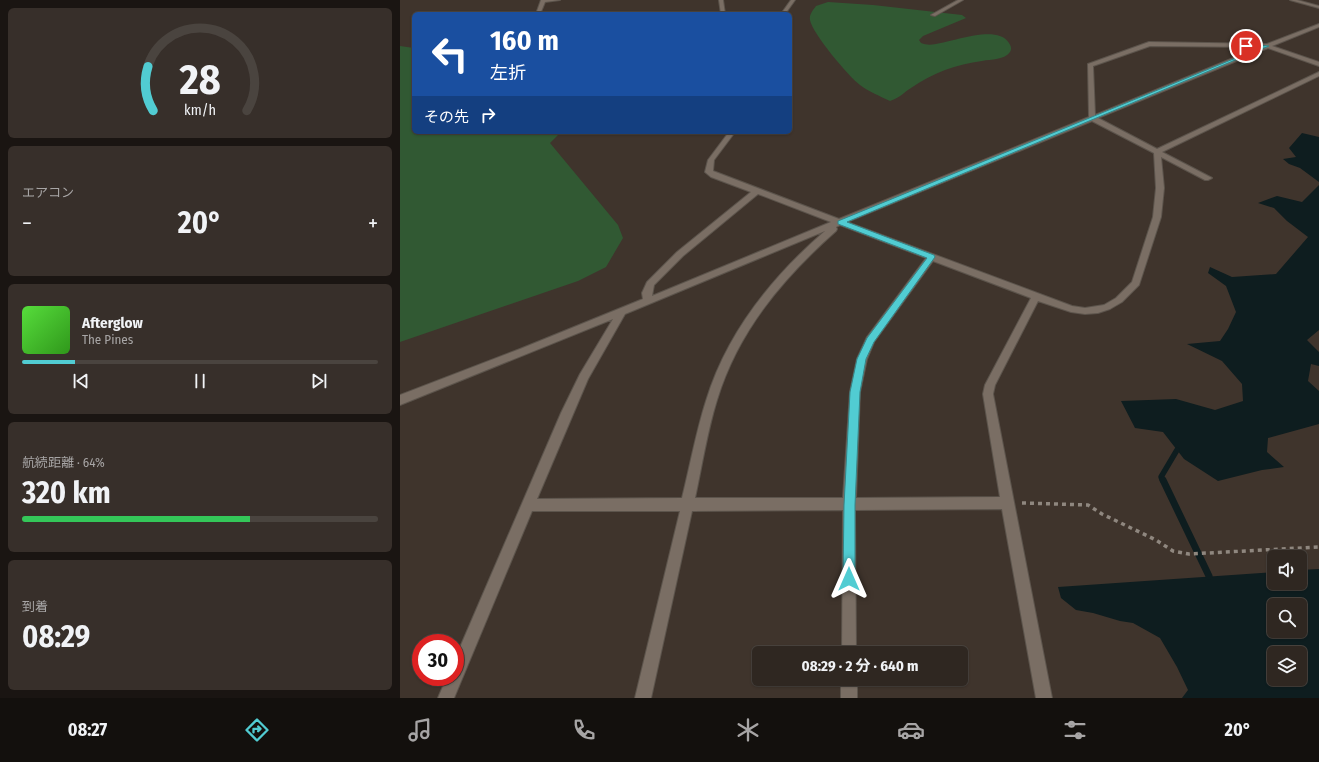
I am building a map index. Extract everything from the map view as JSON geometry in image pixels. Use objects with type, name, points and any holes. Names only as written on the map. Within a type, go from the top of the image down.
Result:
[{"type":"street","points":[[539,12],[544,0],[558,0]]},
{"type":"street","points":[[721,0],[723,12]]},
{"type":"street","points":[[784,12],[793,0]]},
{"type":"street","points":[[933,15],[961,0]]},
{"type":"street","points":[[1292,0],[1319,6]]},
{"type":"street","points":[[400,400],[517,355],[1319,25]]},
{"type":"street","points":[[1092,118],[1090,65],[1149,44],[1267,46],[1319,64]]},
{"type":"street","points":[[1157,152],[1319,74]]},
{"type":"street","points":[[1092,118],[1208,178]]},
{"type":"street","points":[[730,134],[711,160],[709,172],[1036,297],[1071,309],[1085,311],[1098,310],[1107,307],[1119,300],[1136,283],[1157,217],[1160,188],[1157,152]]},
{"type":"street","points":[[648,301],[647,293],[650,284],[680,254],[758,191]]},
{"type":"street","points":[[643,698],[711,401],[719,376],[750,317],[762,300],[821,239],[840,222]]},
{"type":"street","points":[[849,646],[850,505],[855,392],[862,359],[870,340],[932,257]]},
{"type":"street","points":[[1036,297],[990,385],[988,394],[1044,698]]},
{"type":"street","points":[[464,656],[584,377],[617,322],[621,312]]},
{"type":"street","points":[[528,505],[850,505],[1007,503]]},
{"type":"street","points":[[446,698],[451,686]]},
{"type":"street","points":[[849,686],[849,698]]},
{"type":"path","points":[[1007,503],[1088,505],[1102,514],[1156,540],[1173,551],[1189,554],[1319,547]]},
{"type":"green space","points":[[828,2],[873,5],[962,15],[966,18],[923,36],[919,40],[923,44],[932,45],[985,34],[995,35],[1003,38],[1009,43],[1011,50],[1008,55],[998,59],[963,64],[945,70],[927,78],[890,101],[860,85],[840,64],[817,35],[810,20],[811,14],[816,6]]},
{"type":"green space","points":[[400,46],[412,48],[412,134],[559,134],[550,143],[618,225],[623,238],[606,267],[578,281],[400,342]]},
{"type":"shaded area","points":[[1302,133],[1319,137],[1319,182],[1300,168],[1289,164],[1283,159],[1296,157],[1289,148]]},
{"type":"shaded area","points":[[1319,185],[1319,330],[1307,340],[1319,352],[1319,366],[1311,364],[1308,381],[1319,391],[1319,424],[1268,438],[1267,452],[1284,467],[1262,470],[1218,481],[1184,459],[1163,432],[1135,428],[1121,401],[1176,399],[1215,410],[1243,401],[1242,384],[1222,361],[1187,344],[1220,341],[1228,329],[1236,312],[1226,286],[1208,273],[1210,267],[1232,277],[1276,274],[1308,237],[1287,221],[1274,208],[1258,203],[1277,196],[1302,202]]},
{"type":"shaded area","points":[[1319,569],[1319,698],[1182,698],[1188,690],[1177,667],[1160,638],[1133,623],[1076,610],[1061,598],[1058,587],[1267,572],[1267,590],[1307,590],[1307,570]]},
{"type":"waterway","points":[[1163,481],[1161,477],[1177,450]]},
{"type":"waterway","points":[[1163,480],[1209,576]]},
{"type":"route","points":[[849,579],[850,505],[855,392],[857,378],[862,359],[870,340],[932,257],[840,222],[1267,46],[1246,46]]}]
